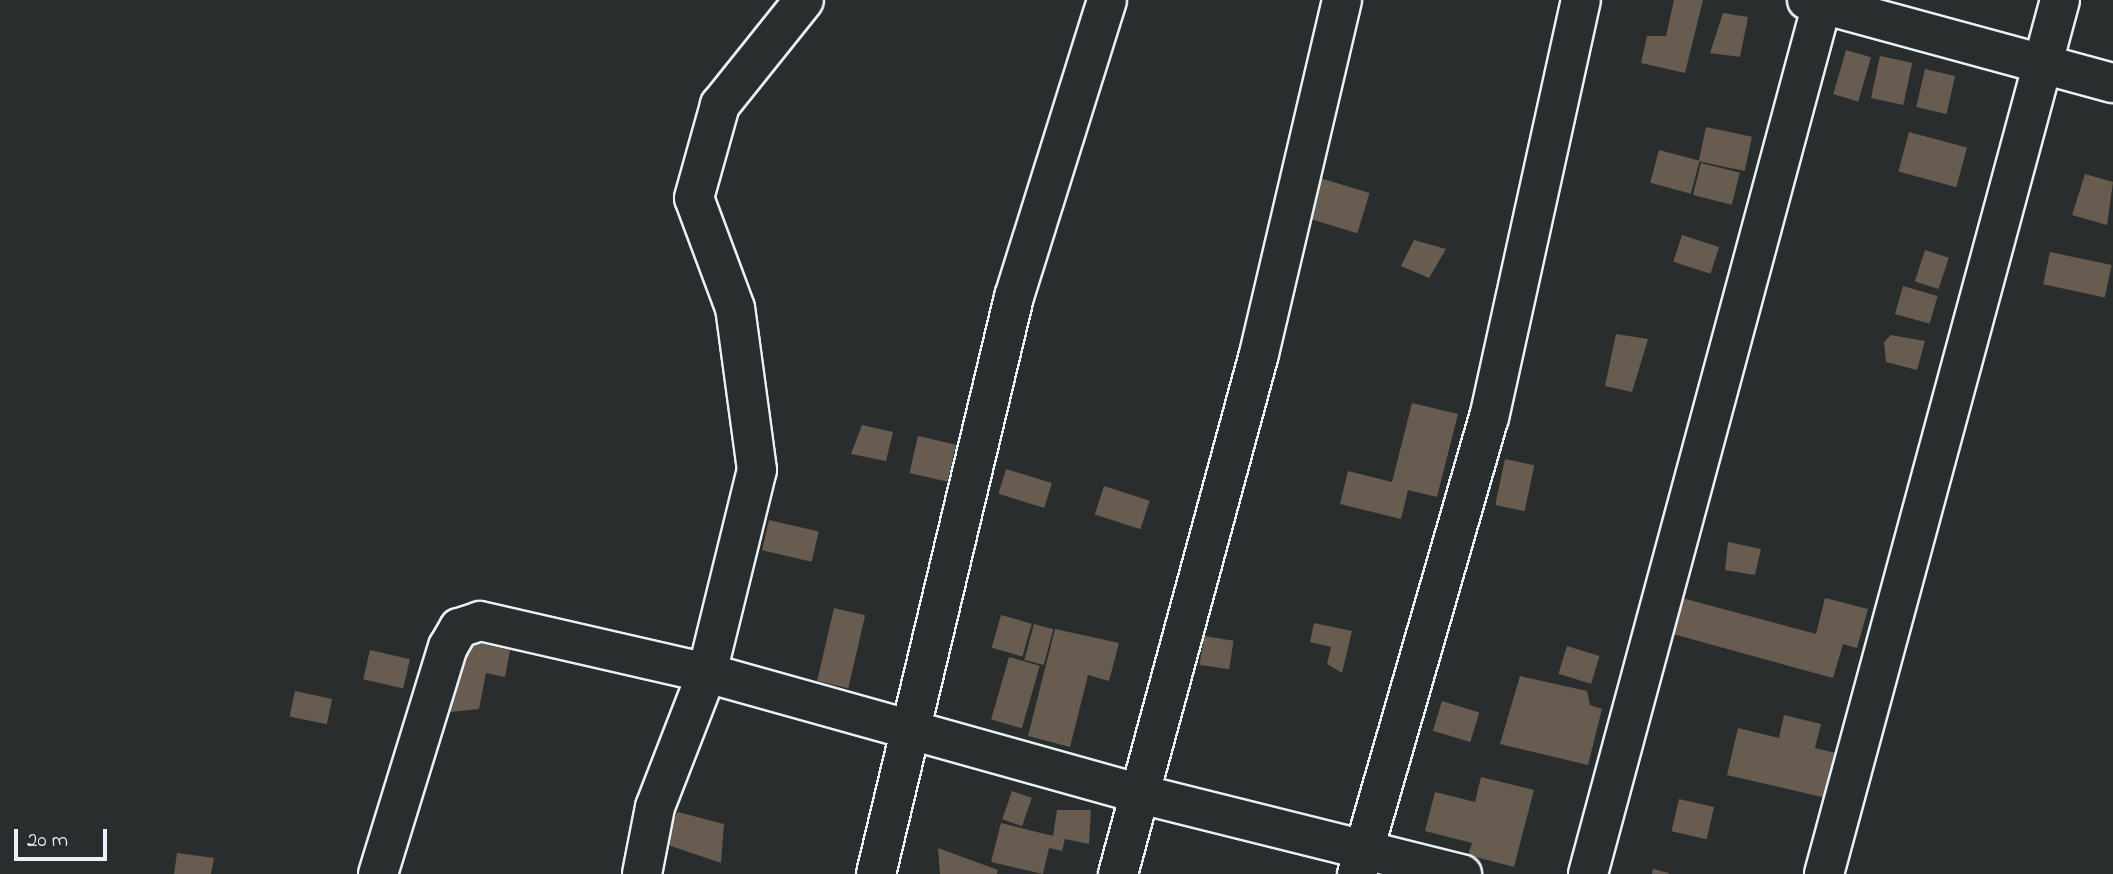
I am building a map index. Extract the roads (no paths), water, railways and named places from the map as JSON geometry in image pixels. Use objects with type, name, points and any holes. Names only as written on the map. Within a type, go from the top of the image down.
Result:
[{"type":"street","points":[[642,874],[655,807],[707,673],[757,471],[735,308],[694,198],[720,105],[804,0]]},
{"type":"street","points":[[876,874],[914,727],[1014,297],[1107,0]]},
{"type":"street","points":[[1118,874],[1259,354],[1342,0]]},
{"type":"street","points":[[1360,863],[1441,601],[1489,418],[1581,0]]},
{"type":"street","points":[[1824,874],[2045,66],[2060,0]]},
{"type":"street","points":[[1588,874],[1817,1],[2113,83]]},
{"type":"street","points":[[378,874],[458,628],[480,621],[707,673],[914,727],[1360,863],[1462,874]]}]
